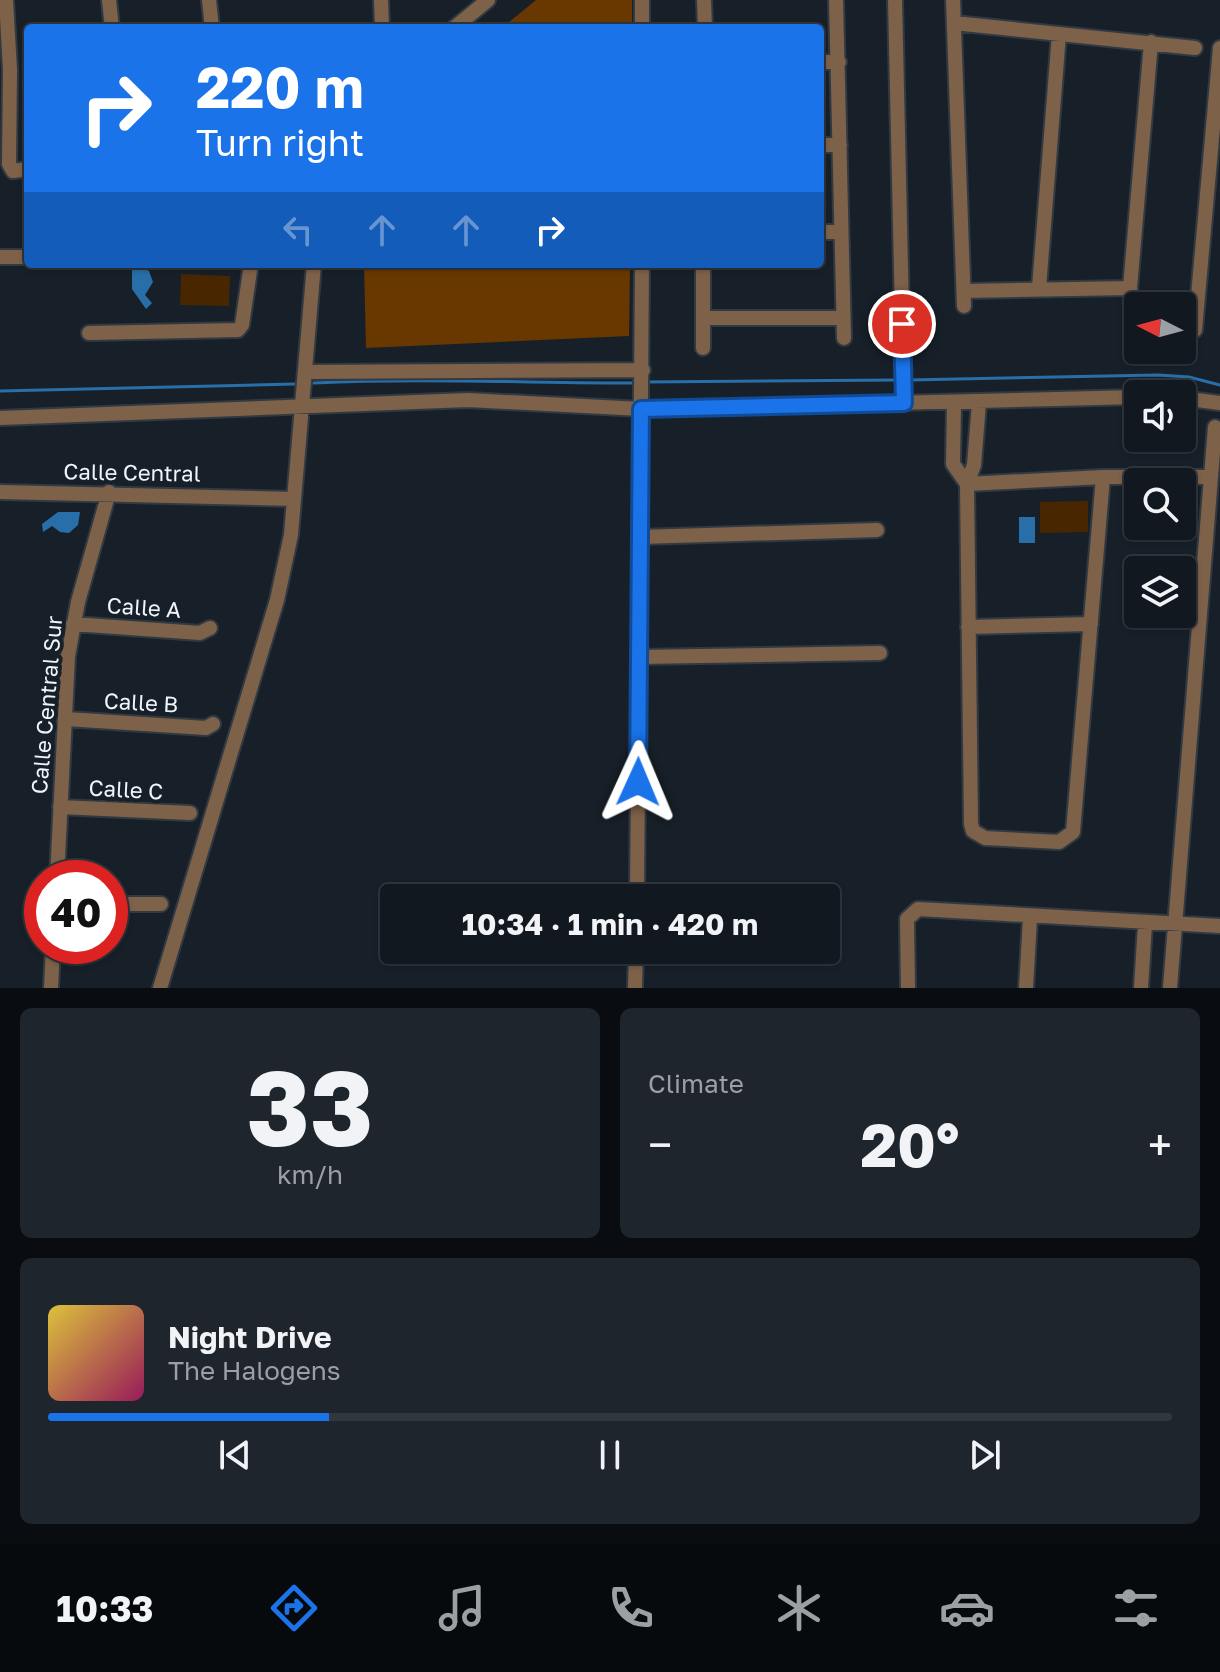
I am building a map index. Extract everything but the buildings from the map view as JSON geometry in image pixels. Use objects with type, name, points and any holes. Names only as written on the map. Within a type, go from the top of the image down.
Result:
[{"type":"street","points":[[6,0],[10,70],[9,164],[13,171],[24,170]]},
{"type":"street","points":[[109,0],[112,24]]},
{"type":"street","points":[[209,0],[212,24]]},
{"type":"street","points":[[381,0],[382,24]]},
{"type":"street","points":[[459,24],[488,0]]},
{"type":"street","points":[[642,0],[642,24]]},
{"type":"street","points":[[704,0],[705,24]]},
{"type":"street","points":[[836,0],[841,318],[844,338]]},
{"type":"street","points":[[895,0],[904,397]]},
{"type":"street","points":[[953,0],[964,298],[1039,288],[1130,288]]},
{"type":"street","points":[[954,23],[1195,48]]},
{"type":"street","points":[[1039,288],[1059,34]]},
{"type":"street","points":[[1130,292],[1151,42]]},
{"type":"street","points":[[1196,319],[1220,48]]},
{"type":"street","points":[[824,62],[839,62]]},
{"type":"street","points":[[824,145],[840,145]]},
{"type":"street","points":[[824,232],[841,232]]},
{"type":"street","points":[[0,257],[24,257]]},
{"type":"street","points":[[89,333],[238,330],[242,325],[250,268]]},
{"type":"street","points":[[160,988],[277,600],[291,535],[314,268]]},
{"type":"street","points":[[637,884],[642,268]]},
{"type":"street","points":[[703,268],[703,348]]},
{"type":"street","points":[[703,318],[841,318]]},
{"type":"street","points":[[306,372],[642,381]]},
{"type":"street","points":[[0,418],[468,400],[641,409],[904,397],[954,403],[1124,398]]},
{"type":"street","points":[[1196,400],[1220,403]]},
{"type":"street","points":[[954,403],[953,464],[967,484]]},
{"type":"street","points":[[979,403],[974,465],[967,484],[969,832],[985,838],[1059,842],[1073,832],[1103,477]]},
{"type":"street","points":[[1170,988],[1215,427]]},
{"type":"street","points":[[967,484],[1103,477],[1211,477]]},
{"type":"street","name":"Calle Central","points":[[0,492],[109,492],[294,499]]},
{"type":"street","name":"Calle Central Sur","points":[[58,860],[73,624],[109,492]]},
{"type":"street","points":[[640,537],[877,530]]},
{"type":"street","name":"Calle A","points":[[73,624],[200,633],[210,628]]},
{"type":"street","points":[[968,627],[1091,624]]},
{"type":"street","points":[[639,657],[880,653]]},
{"type":"street","name":"Calle B","points":[[66,719],[206,728],[213,724]]},
{"type":"street","name":"Calle C","points":[[60,807],[190,813]]},
{"type":"street","points":[[128,904],[161,904]]},
{"type":"street","points":[[908,988],[907,919],[918,909],[1030,918],[1220,926]]},
{"type":"street","points":[[1026,988],[1030,918]]},
{"type":"street","points":[[1141,988],[1145,924]]},
{"type":"street","points":[[51,988],[52,964]]},
{"type":"street","points":[[635,988],[636,964]]},
{"type":"shaded area","points":[[536,0],[632,0],[632,24],[507,24]]},
{"type":"shaded area","points":[[364,268],[630,268],[629,336],[366,348]]},
{"type":"shaded area","points":[[181,274],[230,276],[229,306],[180,305]]},
{"type":"shaded area","points":[[1088,501],[1088,532],[1040,533],[1040,502]]},
{"type":"water","points":[[132,269],[149,271],[153,282],[145,295],[152,303],[146,309],[132,289]]},
{"type":"water","points":[[58,512],[80,512],[78,525],[69,533],[60,532],[52,526],[43,532],[42,524]]},
{"type":"water","points":[[1019,517],[1035,517],[1035,543],[1019,543]]},
{"type":"waterway","points":[[909,380],[1158,375],[1189,377],[1220,385]]},
{"type":"waterway","points":[[645,382],[897,380]]},
{"type":"waterway","points":[[314,383],[637,383]]},
{"type":"waterway","points":[[0,391],[295,384]]},
{"type":"route","points":[[638,782],[641,409],[904,403],[902,324]]}]
